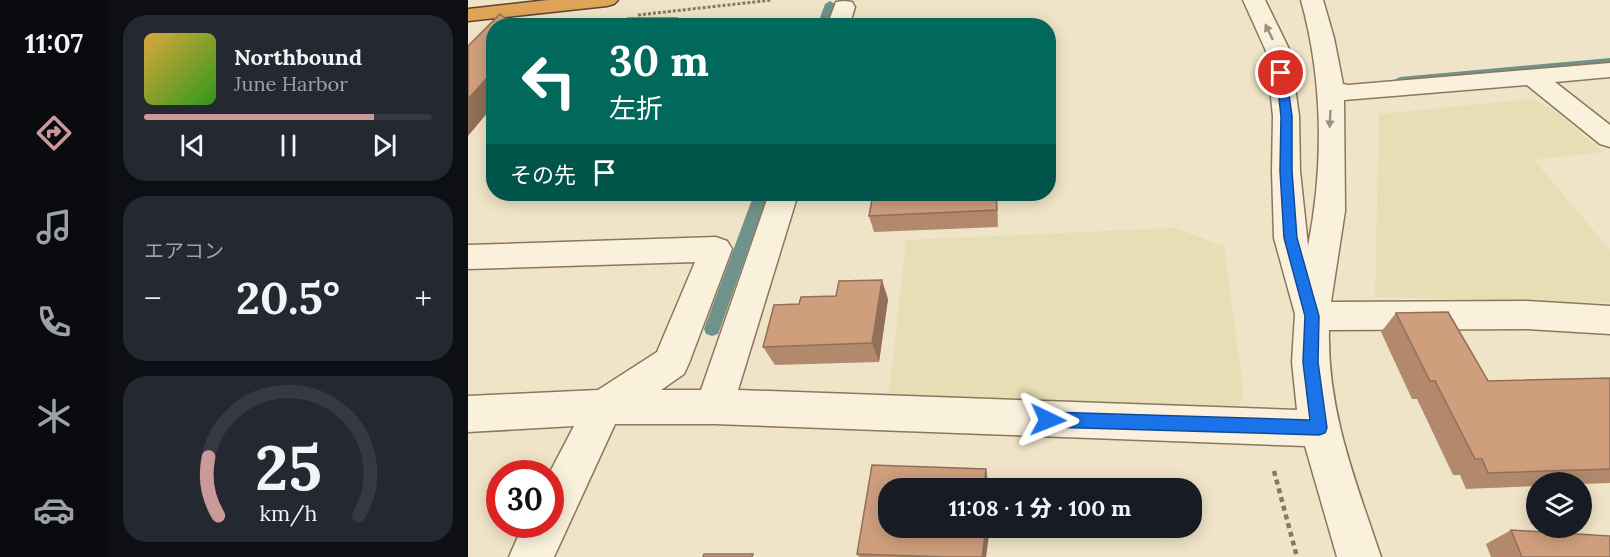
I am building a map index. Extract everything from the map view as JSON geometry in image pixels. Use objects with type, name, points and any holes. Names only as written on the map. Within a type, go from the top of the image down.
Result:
[{"type":"highway","points":[[468,15],[607,0]]},
{"type":"street","points":[[1254,0],[1278,51],[1286,116],[1286,171],[1290,238],[1312,316]]},
{"type":"street","points":[[1312,0],[1323,38],[1331,88],[1330,211],[1312,316],[1310,362],[1319,428],[1359,557]]},
{"type":"street","points":[[1331,88],[1346,93],[1356,93],[1610,70]]},
{"type":"street","points":[[1534,78],[1610,138]]},
{"type":"street","points":[[714,407],[782,201]]},
{"type":"street","points":[[468,256],[716,249],[671,363],[604,407],[564,488]]},
{"type":"street","points":[[1312,316],[1527,315],[1610,320]]},
{"type":"street","points":[[468,414],[604,407],[714,407],[1263,428],[1319,428]]},
{"type":"street","points":[[531,557],[540,538]]},
{"type":"path","points":[[632,15],[772,0]]},
{"type":"path","points":[[1263,428],[1297,557]]},
{"type":"shaded area","points":[[1531,99],[1554,110],[1603,152],[1534,160],[1610,250],[1610,303],[1375,297],[1379,114]]},
{"type":"shaded area","points":[[1174,228],[1224,246],[1244,395],[1235,412],[887,411],[906,240]]},
{"type":"building","points":[[486,28],[486,79],[468,99],[468,46]]},
{"type":"building","points":[[872,201],[996,201],[997,210],[869,216]]},
{"type":"building","points":[[882,280],[872,343],[763,347],[774,305],[799,304],[801,297],[836,296],[839,281]]},
{"type":"building","points":[[1448,312],[1488,381],[1610,378],[1610,469],[1488,473],[1482,459],[1475,459],[1435,381],[1430,381],[1396,313]]},
{"type":"building","points":[[872,465],[986,469],[985,478],[878,478],[878,538],[985,538],[982,557],[857,554]]},
{"type":"building","points":[[1511,530],[1526,531],[1526,538],[1610,536],[1610,557],[1522,557]]},
{"type":"building","points":[[704,554],[753,554],[752,557],[703,557]]},
{"type":"waterway","points":[[825,18],[830,4]]},
{"type":"waterway","points":[[1410,89],[1400,80],[1610,61]]},
{"type":"waterway","points":[[712,329],[758,201]]},
{"type":"route","points":[[1048,420],[1319,428],[1310,362],[1312,316],[1290,238],[1286,171],[1286,116],[1281,73]]}]
